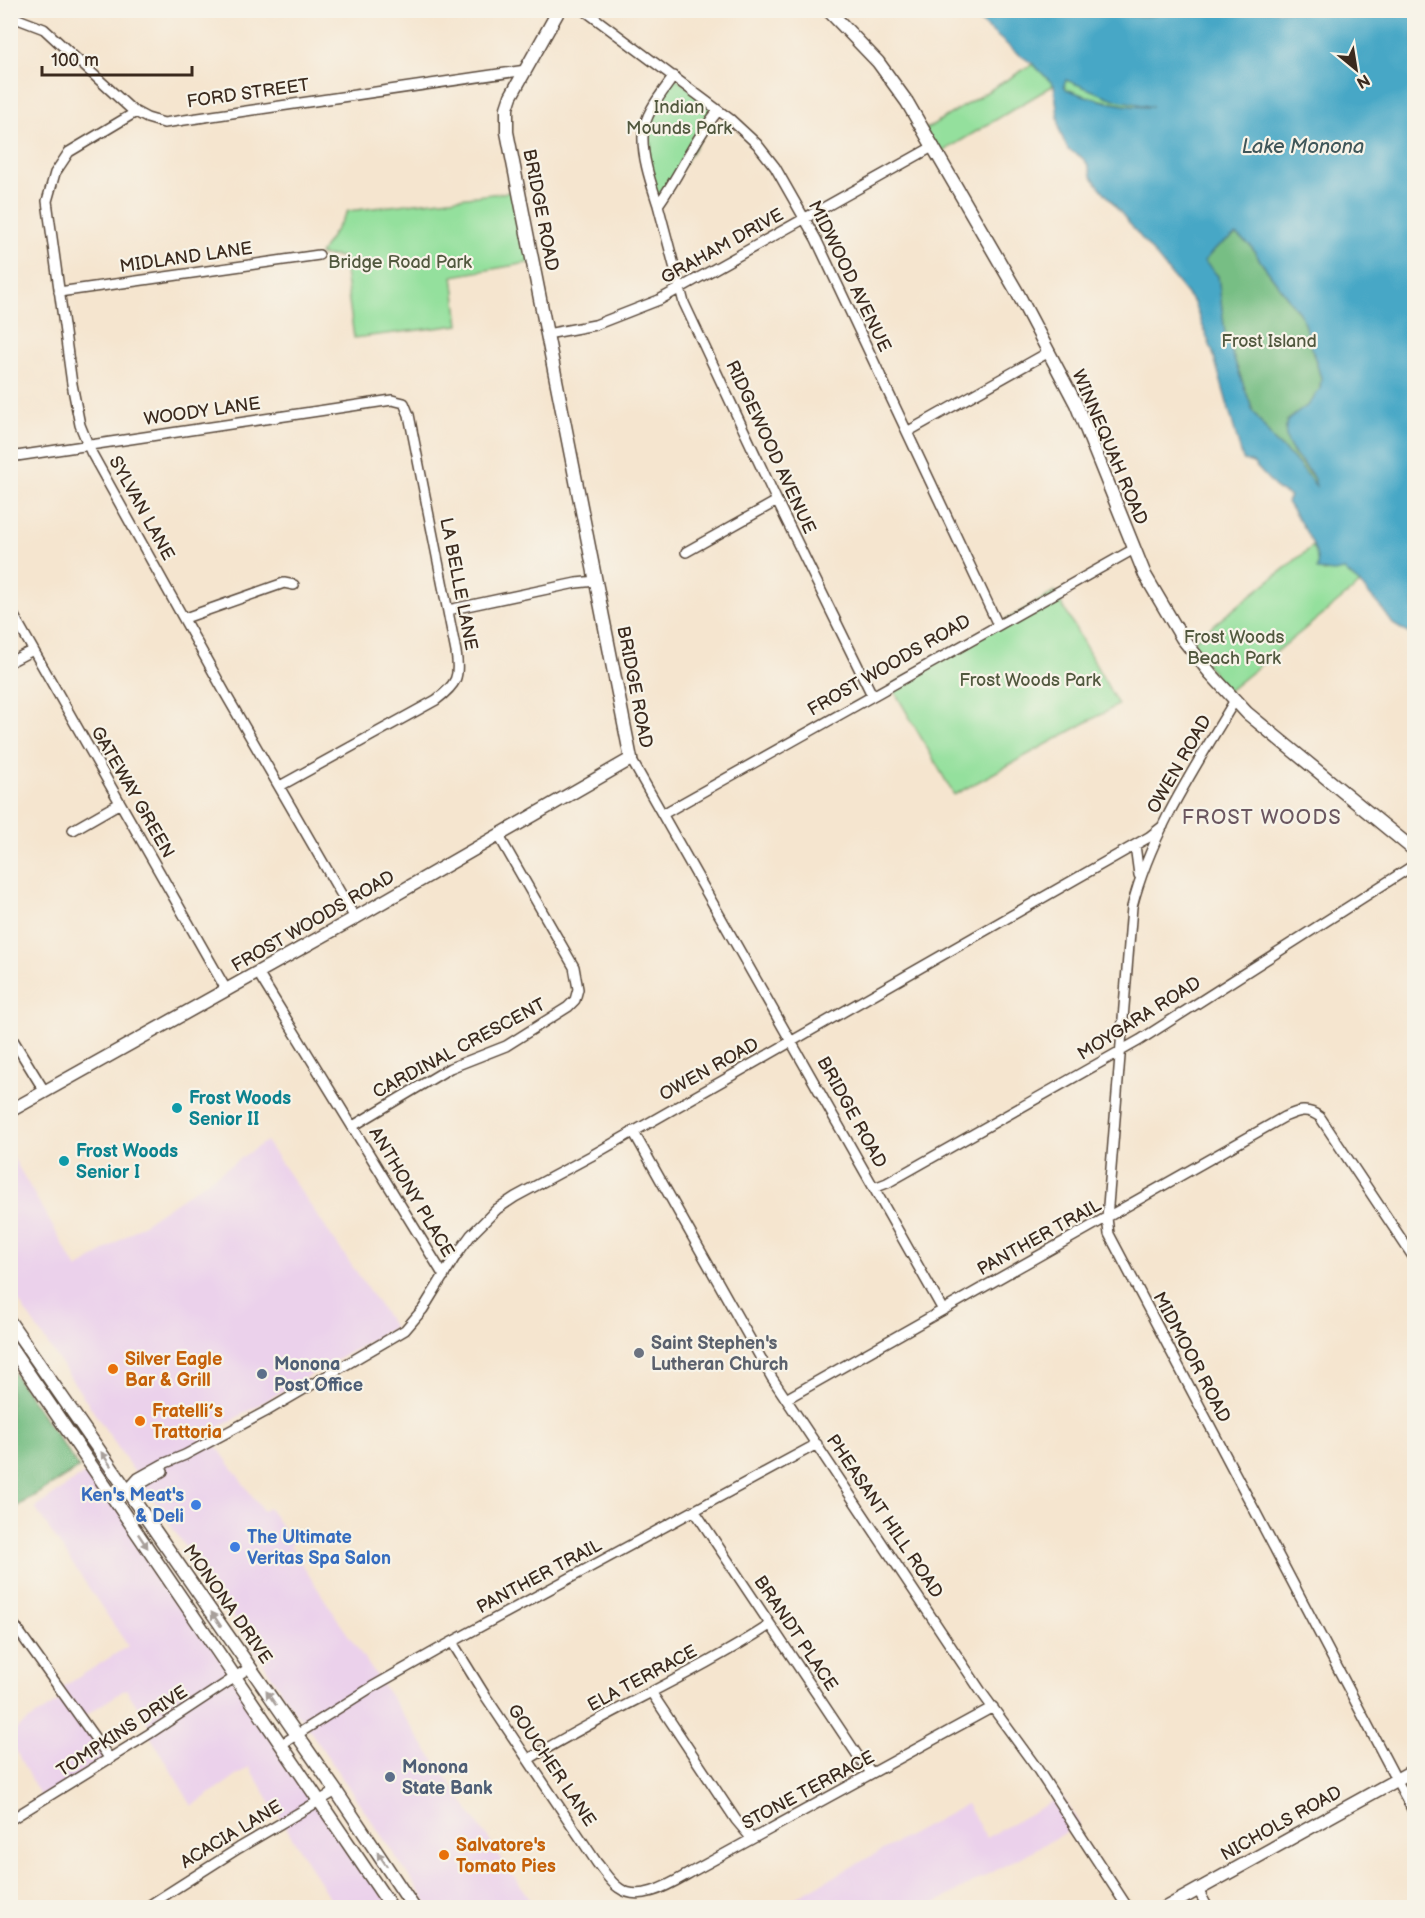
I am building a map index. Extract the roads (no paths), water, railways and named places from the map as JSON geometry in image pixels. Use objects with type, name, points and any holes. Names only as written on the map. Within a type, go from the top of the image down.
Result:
[{"type":"street","name":"BRIDGE ROAD","points":[[559,10],[507,108],[507,132],[631,759],[943,1310]]},
{"type":"street","name":"MIDWOOD AVENUE","points":[[584,10],[718,111],[757,144],[775,166],[805,219],[998,625]]},
{"type":"street","name":"WINNEQUAH ROAD","points":[[828,10],[878,62],[907,102],[1017,292],[1076,404],[1150,586],[1182,638],[1235,700],[1267,730],[1414,850]]},
{"type":"street","name":"FORD STREET","points":[[10,16],[44,29],[136,112],[164,123],[526,70]]},
{"type":"street","name":"RIDGEWOOD AVENUE","points":[[674,76],[651,111],[643,136],[647,166],[679,290],[777,501],[872,695]]},
{"type":"street","points":[[658,205],[718,111]]},
{"type":"street","name":"SYLVAN LANE","points":[[136,112],[69,152],[55,173],[46,201],[80,425],[88,446],[225,693],[355,918]]},
{"type":"street","name":"GRAHAM DRIVE","points":[[547,334],[596,325],[631,313],[679,290],[934,146]]},
{"type":"street","name":"MIDLAND LANE","points":[[59,291],[319,255]]},
{"type":"street","points":[[907,432],[1049,352]]},
{"type":"street","name":"WOODY LANE","points":[[10,457],[392,400],[399,402]]},
{"type":"street","name":"LA BELLE LANE","points":[[280,786],[436,700],[452,687],[457,679],[459,669],[409,415],[404,403],[399,402]]},
{"type":"street","points":[[686,552],[777,501]]},
{"type":"street","name":"FROST WOODS ROAD","points":[[663,814],[1134,549]]},
{"type":"street","points":[[448,610],[596,581]]},
{"type":"street","points":[[185,618],[284,583],[294,585]]},
{"type":"street","name":"GATEWAY GREEN","points":[[10,609],[227,991]]},
{"type":"street","points":[[10,662],[33,650]]},
{"type":"street","name":"OWEN ROAD","points":[[114,1498],[405,1330],[423,1309],[471,1235],[499,1208],[522,1192],[1149,837],[1163,826],[1235,700]]},
{"type":"street","name":"FROST WOODS ROAD","points":[[10,1111],[227,991],[631,759]]},
{"type":"street","points":[[73,830],[120,802]]},
{"type":"street","name":"MIDMOOR ROAD","points":[[1163,826],[1140,877],[1132,907],[1107,1218],[1109,1233],[1414,1812]]},
{"type":"street","name":"CARDINAL CRESCENT","points":[[352,1126],[450,1068],[506,1046],[568,1007],[575,1000],[578,989],[577,978],[569,956],[499,836]]},
{"type":"street","name":"MIDMOOR ROAD","points":[[1135,844],[1140,877]]},
{"type":"street","name":"MOYGARA ROAD","points":[[874,1188],[888,1183],[1122,1050],[1414,865]]},
{"type":"street","name":"ANTHONY PLACE","points":[[258,973],[444,1276]]},
{"type":"street","points":[[10,1035],[45,1092]]},
{"type":"street","name":"PANTHER TRAIL","points":[[786,1399],[1284,1117],[1305,1110],[1320,1117],[1414,1258]]},
{"type":"street","name":"PHEASANT HILL ROAD","points":[[633,1131],[786,1399],[993,1707],[1036,1767],[1128,1908]]},
{"type":"street","name":"MONONA DRIVE","points":[[10,1322],[128,1488],[414,1908]]},
{"type":"street","name":"MONONA DRIVE","points":[[10,1346],[392,1908]]},
{"type":"street","name":"PANTHER TRAIL","points":[[282,1744],[380,1682],[817,1444]]},
{"type":"street","name":"BRANDT PLACE","points":[[694,1510],[860,1759],[872,1773]]},
{"type":"street","points":[[10,1619],[110,1759]]},
{"type":"street","name":"ELA TERRACE","points":[[529,1759],[570,1734],[651,1692],[770,1625]]},
{"type":"street","name":"GOUCHER LANE","points":[[452,1642],[597,1863],[618,1888],[636,1893]]},
{"type":"street","name":"TOMPKINS DRIVE","points":[[10,1820],[110,1759],[249,1668]]},
{"type":"street","points":[[651,1692],[736,1820],[752,1839]]},
{"type":"street","name":"STONE TERRACE","points":[[636,1893],[646,1893],[659,1888],[993,1707]]},
{"type":"street","name":"NICHOLS ROAD","points":[[1165,1908],[1414,1770]]},
{"type":"street","name":"ACACIA LANE","points":[[145,1908],[336,1791]]},
{"type":"street","points":[[1198,1890],[1208,1908]]},
{"type":"street","points":[[160,1897],[166,1908]]},
{"type":"water","name":"Lake Monona","points":[[1113,10],[1128,15],[1144,16],[1174,10],[1414,11],[1414,637],[1393,624],[1360,584],[1344,570],[1334,572],[1317,570],[1316,552],[1287,502],[1290,496],[1278,490],[1253,463],[1243,460],[1213,353],[1194,303],[1091,176],[1084,159],[1068,150],[1060,132],[1054,85],[1033,64],[968,11]],"holes":[[[1066,80],[1116,100],[1153,107],[1120,104],[1087,96],[1066,89],[1064,85]],[[1236,235],[1251,246],[1302,317],[1321,378],[1320,389],[1309,404],[1287,421],[1286,434],[1292,450],[1310,473],[1316,486],[1293,458],[1274,441],[1253,411],[1225,334],[1218,276],[1204,261],[1218,246]]]},
{"type":"place","name":"Frost Woods Senior II","points":[[177,1108]]},
{"type":"place","name":"Frost Woods Senior I","points":[[64,1161]]},
{"type":"place","name":"Saint Stephen's Lutheran Church","points":[[639,1353]]},
{"type":"place","name":"Silver Eagle Bar & Grill","points":[[113,1369]]},
{"type":"place","name":"Monona Post Office","points":[[262,1374]]},
{"type":"place","name":"Fratelli’s Trattoria","points":[[140,1421]]},
{"type":"place","name":"Ken's Meat's & Deli","points":[[196,1505]]},
{"type":"place","name":"The Ultimate Veritas Spa Salon","points":[[235,1547]]},
{"type":"place","name":"Monona State Bank","points":[[390,1777]]},
{"type":"place","name":"Salvatore's Tomato Pies","points":[[444,1855]]},
{"type":"district","name":"FROST WOODS","points":[[1262,817]]},
{"type":"park label","name":"Indian Mounds Park","points":[[679,117]]},
{"type":"park label","name":"Bridge Road Park","points":[[400,262]]},
{"type":"park label","name":"Frost Island","points":[[1269,341]]},
{"type":"park label","name":"Frost Woods Beach Park","points":[[1234,647]]},
{"type":"park label","name":"Frost Woods Park","points":[[1030,680]]}]
